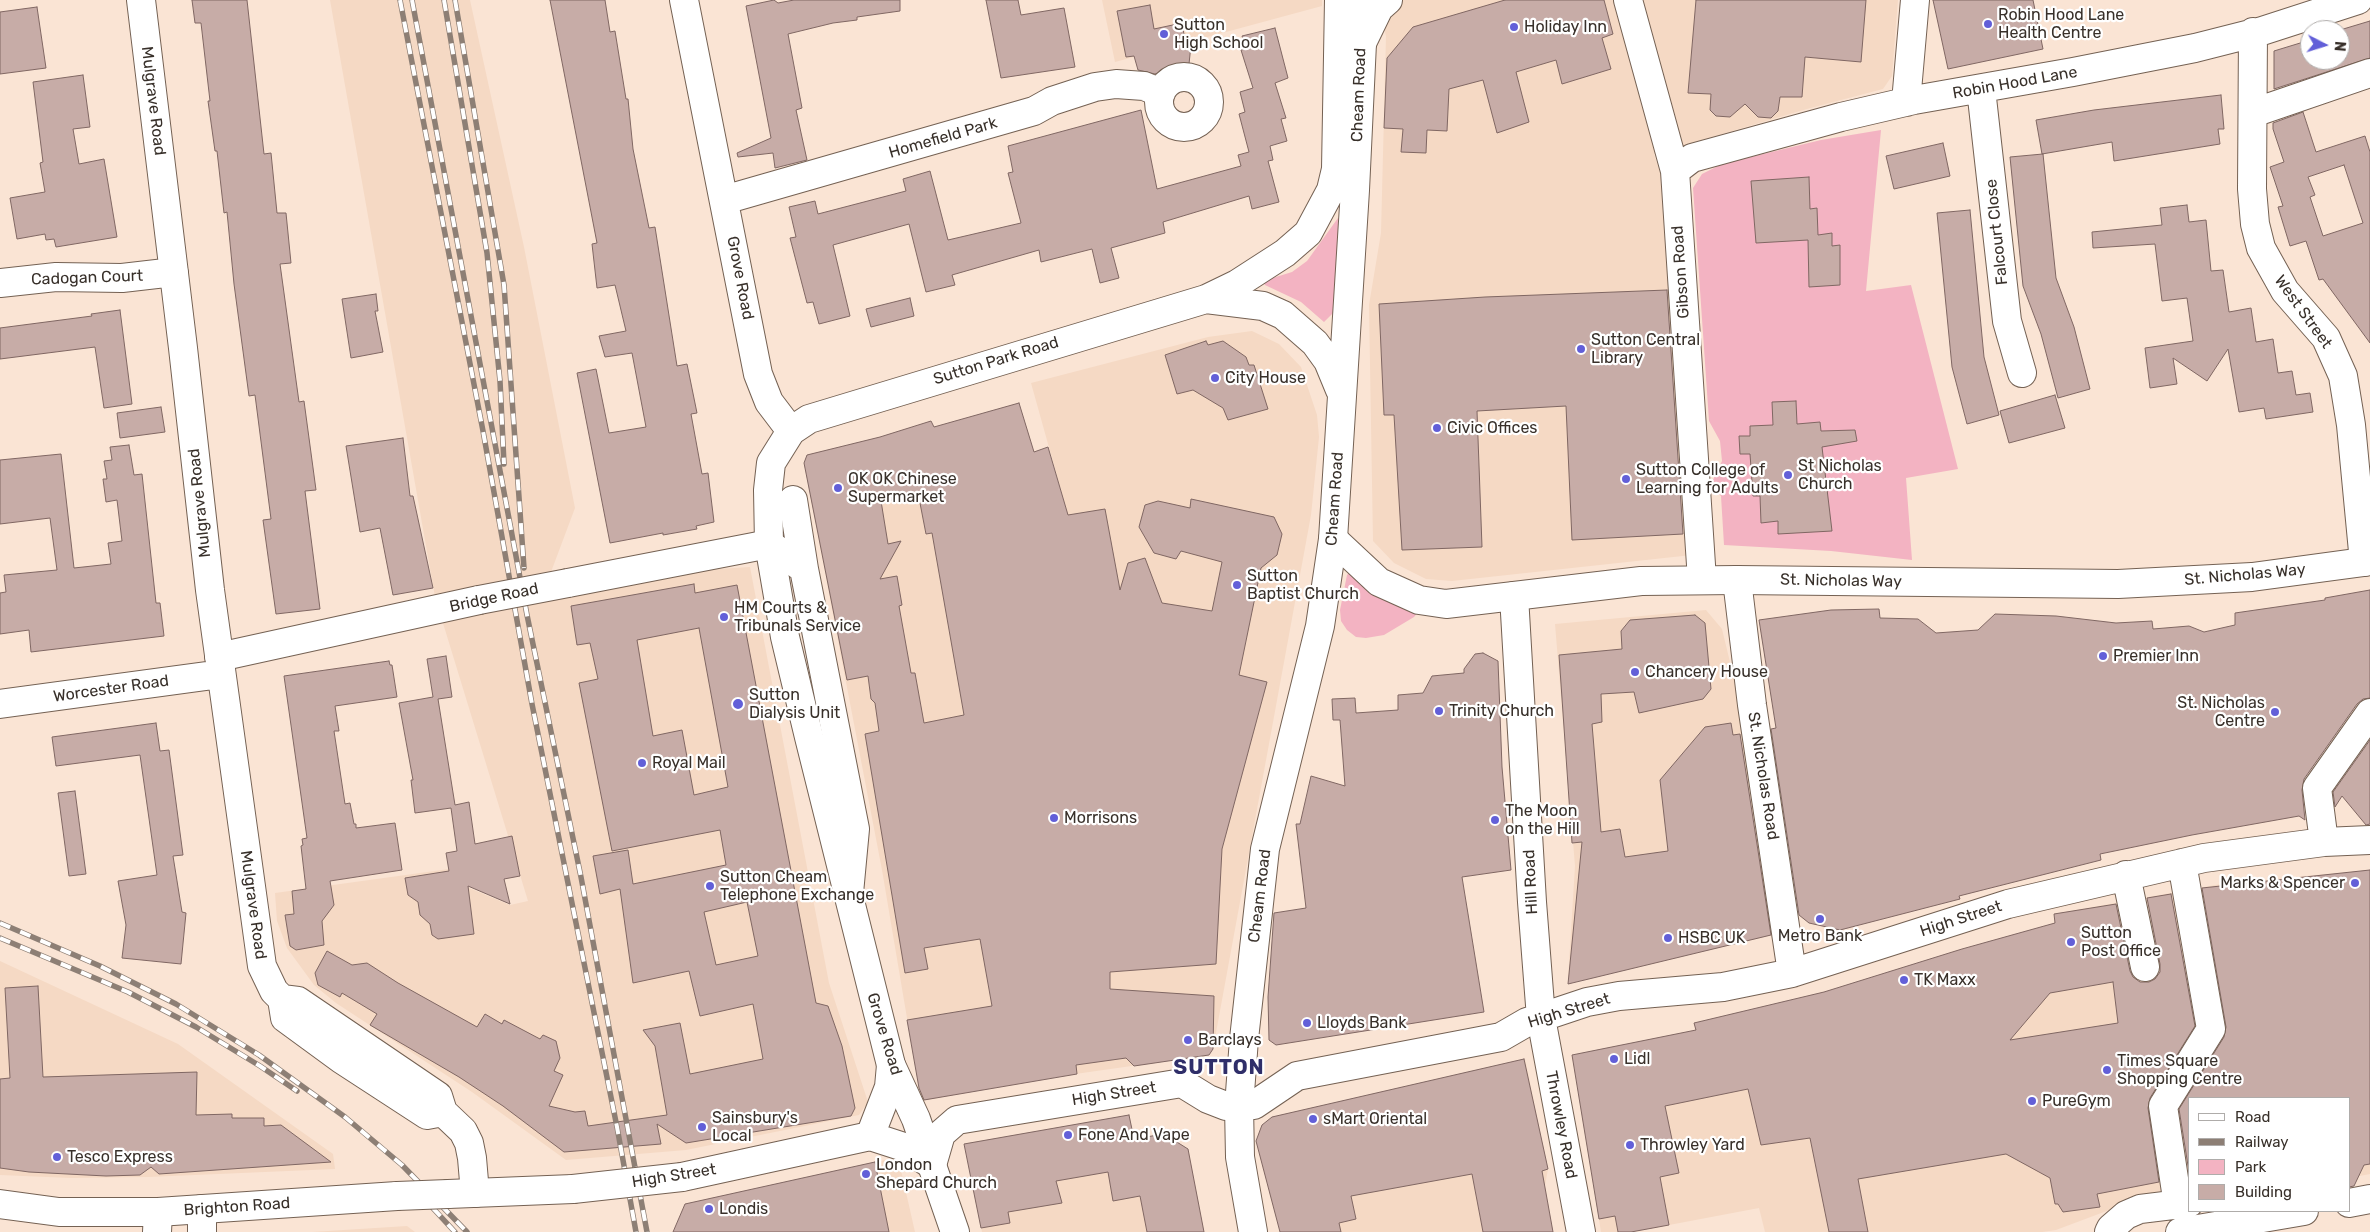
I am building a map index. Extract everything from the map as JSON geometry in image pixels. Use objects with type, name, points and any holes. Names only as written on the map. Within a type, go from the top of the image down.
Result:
[{"type":"main road","name":"Mulgrave Road","points":[[141,0],[220,666],[262,966],[274,991],[282,999],[298,1002],[328,1024],[438,1096],[443,1112],[463,1131],[469,1143],[462,1193]]},
{"type":"main road","name":"Grove Road","points":[[684,0],[758,374],[768,402],[791,431],[771,463],[768,490],[769,544],[785,637],[848,899],[891,1066],[916,1119],[955,1232]]},
{"type":"main road","name":"Cheam Road","points":[[1331,190],[1336,169],[1338,131],[1339,0]]},
{"type":"main road","name":"Cheam Road","points":[[1253,1232],[1240,1157],[1239,1106],[1241,1080],[1265,849],[1320,626],[1333,539],[1355,190],[1362,43],[1356,0]]},
{"type":"main road","points":[[1362,43],[1379,8],[1388,0]]},
{"type":"main road","name":"Gibson Road","points":[[1628,0],[1674,171],[1702,580]]},
{"type":"main road","points":[[1906,102],[1915,0]]},
{"type":"main road","name":"Robin Hood Lane","points":[[1674,171],[1692,158],[1841,117],[1906,102],[2195,48],[2358,0]]},
{"type":"main road","name":"West Street","points":[[2254,32],[2252,189],[2257,232],[2261,248],[2285,291],[2326,338],[2343,376],[2351,425],[2367,562]]},
{"type":"main road","points":[[2253,113],[2370,73]]},
{"type":"main road","name":"Homefield Park","points":[[724,200],[1034,111],[1052,101],[1094,87],[1116,84],[1144,86],[1161,93]]},
{"type":"main road","name":"Falcourt Close","points":[[1981,89],[2007,321],[2022,372]]},
{"type":"main road","name":"Sutton Park Road","points":[[791,431],[809,419],[833,410],[1206,299],[1237,284],[1285,252],[1308,233],[1331,190]]},
{"type":"main road","name":"Cadogan Court","points":[[0,283],[56,277],[122,278],[174,272]]},
{"type":"main road","name":"Sutton Park Road","points":[[1206,299],[1263,306],[1283,314],[1315,343],[1328,361],[1342,396]]},
{"type":"main road","name":"Grove Road","points":[[793,500],[804,569],[855,830],[848,899]]},
{"type":"main road","name":"St. Nicholas Way","points":[[1333,539],[1379,582],[1419,600],[1446,604],[1628,582],[1737,580],[2118,584],[2252,577],[2367,562]]},
{"type":"main road","points":[[769,544],[804,569]]},
{"type":"main road","name":"Bridge Road","points":[[220,666],[479,600],[769,544]]},
{"type":"main road","name":"St. Nicholas Road","points":[[1737,580],[1752,705],[1792,972]]},
{"type":"main road","name":"Hill Road","points":[[1514,596],[1532,902],[1541,1018]]},
{"type":"main road","name":"Worcester Road","points":[[0,704],[220,666]]},
{"type":"main road","points":[[2324,842],[2317,788],[2370,713]]},
{"type":"main road","points":[[809,737],[840,750]]},
{"type":"main road","name":"High Street","points":[[932,1165],[941,1134],[957,1120],[1182,1083],[1208,1099],[1226,1106],[1239,1106],[1262,1101],[1297,1076],[1501,1037],[1527,1022],[1587,1002],[1620,996],[1723,987],[1792,972],[2008,904],[2126,875],[2204,858],[2324,842],[2370,840]]},
{"type":"main road","points":[[2109,1232],[2126,1215],[2140,1209],[2183,1204],[2163,1106],[2211,1029],[2182,863]]},
{"type":"main road","points":[[2126,875],[2145,967]]},
{"type":"main road","name":"Throwley Road","points":[[1541,1018],[1581,1232]]},
{"type":"main road","points":[[891,1066],[889,1088],[870,1136],[907,1148],[932,1165]]},
{"type":"main road","name":"High Street","points":[[462,1193],[572,1189],[682,1177],[870,1136]]},
{"type":"main road","name":"Brighton Road","points":[[0,1204],[157,1222],[202,1221],[397,1196],[462,1193]]},
{"type":"main road","points":[[2350,1203],[2370,1199]]},
{"type":"main road","points":[[2180,1232],[2291,1212]]},
{"type":"shaded area","points":[[330,0],[470,0],[524,247],[575,508],[551,572],[700,570],[750,567],[829,983],[868,1102],[859,1115],[686,1150],[566,1160],[472,1092],[336,1003],[314,985],[287,948],[277,921],[275,893],[449,869],[450,880],[510,905],[528,901],[435,597]]},
{"type":"shaded area","name":"Sutton High School","points":[[1102,0],[1322,0],[1322,6],[1115,62]]},
{"type":"shaded area","points":[[1376,0],[1898,0],[1892,76],[1883,89],[1807,109],[1654,154],[1664,184],[1692,555],[1452,581],[1426,579],[1394,563],[1373,541],[1369,305],[1381,233],[1386,36]]},
{"type":"shaded area","points":[[1252,331],[1279,344],[1301,367],[1317,415],[1319,437],[1311,515],[1213,1049],[1209,1055],[1047,1078],[921,1101],[882,870],[804,463],[807,455],[880,437],[891,490],[910,499],[919,498],[926,534],[1067,512],[1031,383],[1208,337]]},
{"type":"shaded area","points":[[1706,610],[1722,629],[1737,691],[1773,935],[1574,982],[1568,980],[1575,866],[1555,624]]},
{"type":"shaded area","points":[[2370,870],[2370,1174],[2350,1178],[2350,1097],[2188,1097],[2188,1194],[2120,1206],[2056,1230],[2042,1232],[1765,1232],[1759,1208],[1632,1232],[1601,1232],[1572,1055],[1695,1030],[1694,1023],[1822,993],[2055,923],[2054,914],[2221,884]]},
{"type":"shaded area","points":[[0,961],[178,1044],[333,1154],[335,1169],[148,1177],[71,1178],[0,1175]]},
{"type":"shaded area","points":[[1525,1059],[1548,1169],[1545,1186],[1553,1232],[1280,1232],[1256,1141],[1262,1125],[1272,1117]]},
{"type":"shaded area","points":[[1129,1115],[1134,1139],[1164,1134],[1188,1149],[1204,1232],[982,1232],[965,1148],[967,1143]]},
{"type":"shaded area","points":[[898,1157],[915,1232],[685,1232],[685,1204]]},
{"type":"shaded area","points":[[407,1226],[415,1232],[312,1232]]},
{"type":"green space","points":[[1881,130],[1866,291],[1911,285],[1958,469],[1906,478],[1912,560],[1831,551],[1724,545],[1721,496],[1714,489],[1713,480],[1722,461],[1720,441],[1709,421],[1693,188],[1702,174],[1722,164],[1821,140]]},
{"type":"green space","points":[[1338,218],[1343,221],[1336,310],[1324,322],[1301,302],[1265,285],[1263,281],[1292,272],[1307,261]]},
{"type":"green space","points":[[1351,571],[1419,611],[1414,617],[1384,635],[1366,638],[1356,637],[1347,630],[1341,621],[1340,610],[1347,575]]},
{"type":"building","points":[[192,0],[247,0],[264,154],[271,153],[277,213],[286,213],[291,263],[280,264],[299,402],[304,401],[316,490],[305,491],[320,609],[276,614],[263,520],[271,519],[255,395],[249,396],[234,284],[227,212],[224,213],[217,151],[215,151],[208,101],[210,101],[201,23],[195,23]]},
{"type":"building","points":[[550,0],[605,0],[610,32],[615,31],[626,99],[628,99],[633,149],[649,228],[655,227],[677,366],[687,364],[697,413],[691,414],[702,474],[708,473],[714,522],[696,526],[697,529],[610,543],[577,373],[596,369],[609,433],[646,427],[632,353],[605,357],[599,336],[626,331],[615,285],[597,288],[592,244],[597,243]]},
{"type":"building","points":[[774,0],[778,3],[794,0],[900,0],[900,11],[857,17],[857,20],[833,23],[788,34],[802,108],[796,110],[807,160],[775,168],[773,153],[738,157],[737,153],[771,138],[746,6]]},
{"type":"building","points":[[986,0],[1018,0],[1021,15],[1064,8],[1075,67],[1001,78]]},
{"type":"building","points":[[1505,0],[1604,0],[1613,34],[1602,38],[1611,69],[1562,84],[1556,60],[1516,72],[1529,122],[1497,133],[1483,80],[1449,89],[1447,131],[1427,130],[1426,153],[1401,152],[1403,129],[1384,128],[1387,58],[1413,27]]},
{"type":"building","points":[[1696,0],[1866,0],[1861,62],[1805,57],[1802,97],[1780,97],[1778,111],[1771,118],[1758,117],[1745,104],[1730,117],[1716,116],[1710,110],[1711,94],[1688,93]]},
{"type":"building","name":"Robin Hood Lane Health Centre","points":[[1933,0],[2033,0],[2043,49],[1948,69]]},
{"type":"building","points":[[1150,5],[1154,29],[1182,23],[1186,46],[1191,45],[1189,64],[1155,74],[1138,70],[1134,56],[1126,57],[1117,11]]},
{"type":"building","points":[[37,7],[46,68],[0,74],[0,12]]},
{"type":"building","points":[[2370,21],[2370,58],[2350,64],[2350,27]]},
{"type":"building","points":[[1275,28],[1288,78],[1275,83],[1286,118],[1281,119],[1287,141],[1270,146],[1273,160],[1268,161],[1279,202],[1252,209],[1249,196],[1163,222],[1165,233],[1111,248],[1119,278],[1100,283],[1092,249],[1041,262],[1039,250],[952,275],[955,285],[926,292],[909,224],[833,245],[850,316],[819,324],[813,302],[807,303],[790,238],[796,237],[789,207],[815,201],[818,214],[906,191],[903,179],[930,171],[948,240],[1021,223],[1008,173],[1013,172],[1008,146],[1141,110],[1157,189],[1241,166],[1238,155],[1249,152],[1239,114],[1245,112],[1240,92],[1253,88],[1241,50],[1246,49],[1242,36]]},
{"type":"building","points":[[2300,43],[2300,70],[2333,70],[2274,89],[2274,51]]},
{"type":"building","points":[[83,75],[90,127],[73,129],[79,164],[104,159],[117,237],[56,247],[54,239],[46,240],[45,234],[17,239],[10,198],[45,192],[40,163],[43,162],[33,82]]},
{"type":"building","points":[[2221,95],[2224,129],[2218,129],[2220,144],[2114,161],[2112,142],[2042,154],[2036,120],[2094,110]]},
{"type":"building","points":[[2303,112],[2316,152],[2365,136],[2370,152],[2370,343],[2323,279],[2319,280],[2306,241],[2290,246],[2278,207],[2283,206],[2270,167],[2284,162],[2273,129],[2273,123]],"holes":[[[2344,165],[2363,223],[2323,236],[2310,197],[2315,195],[2308,177]]]},
{"type":"building","points":[[1943,143],[1950,176],[1894,189],[1886,156]]},
{"type":"building","points":[[2043,154],[2056,278],[2074,327],[2090,389],[2058,398],[2041,334],[2023,286],[2010,157]]},
{"type":"building","points":[[1809,177],[1810,209],[1817,208],[1818,235],[1832,233],[1832,246],[1840,245],[1840,285],[1809,287],[1808,240],[1756,243],[1751,181]]},
{"type":"building","points":[[2187,205],[2189,222],[2206,220],[2211,271],[2223,270],[2229,312],[2251,308],[2256,342],[2273,339],[2278,373],[2292,371],[2296,395],[2310,393],[2313,412],[2266,419],[2264,408],[2239,412],[2228,349],[2207,381],[2173,358],[2177,384],[2150,388],[2145,348],[2193,341],[2187,298],[2162,301],[2155,244],[2093,248],[2092,232],[2162,225],[2160,208]]},
{"type":"building","points":[[1970,210],[1984,357],[1999,415],[1967,424],[1952,367],[1937,213]]},
{"type":"building","points":[[1667,290],[1683,534],[1572,540],[1566,406],[1477,411],[1482,547],[1402,550],[1394,415],[1384,415],[1379,304],[1485,297]]},
{"type":"building","points":[[376,294],[378,311],[375,311],[383,352],[351,358],[342,299]]},
{"type":"building","points":[[910,298],[914,316],[871,327],[866,309]]},
{"type":"building","points":[[120,310],[132,404],[104,408],[95,347],[0,359],[0,328],[92,316],[91,314]]},
{"type":"building","name":"City House","points":[[1206,341],[1208,345],[1223,341],[1246,357],[1249,365],[1254,365],[1268,409],[1228,420],[1223,408],[1193,390],[1177,394],[1165,355]]},
{"type":"building","points":[[2055,395],[2065,428],[2009,443],[2000,411]]},
{"type":"building","name":"St Nicholas Church","points":[[1796,401],[1797,424],[1820,422],[1821,431],[1855,430],[1857,441],[1822,447],[1832,531],[1778,534],[1778,521],[1761,523],[1760,496],[1753,496],[1750,454],[1740,454],[1739,436],[1750,436],[1750,426],[1773,425],[1772,402]]},
{"type":"building","points":[[1019,403],[1034,452],[1048,447],[1068,515],[1105,509],[1120,590],[1128,563],[1145,558],[1162,603],[1212,611],[1222,562],[1181,551],[1176,559],[1154,553],[1139,527],[1145,505],[1158,501],[1190,508],[1191,499],[1274,517],[1282,534],[1277,555],[1261,568],[1239,675],[1267,682],[1222,849],[1216,964],[1110,972],[1110,989],[1214,996],[1213,1049],[1209,1055],[1134,1066],[1126,1058],[1076,1065],[1077,1074],[924,1100],[919,1088],[907,1020],[992,1006],[980,939],[924,948],[928,969],[905,973],[865,734],[879,731],[875,703],[871,699],[868,676],[847,680],[804,463],[807,455],[880,437],[931,421],[934,427]],"holes":[[[919,498],[926,534],[932,533],[964,715],[924,723],[915,673],[911,673],[899,606],[902,605],[897,576],[880,579],[901,541],[888,544],[881,501]]]},
{"type":"building","points":[[161,407],[165,432],[120,438],[117,413]]},
{"type":"building","points":[[403,438],[410,496],[413,496],[433,588],[393,595],[380,528],[360,532],[346,446]]},
{"type":"building","points":[[129,445],[134,475],[142,474],[156,603],[160,603],[164,636],[31,652],[29,630],[0,634],[0,593],[6,592],[4,575],[57,570],[50,518],[0,524],[0,460],[61,454],[74,568],[111,564],[108,543],[122,541],[117,500],[106,502],[103,479],[107,479],[104,461],[112,460],[110,447]]},
{"type":"building","points":[[694,584],[695,593],[737,585],[816,1003],[828,1006],[842,1046],[855,1108],[851,1116],[686,1143],[657,1124],[661,1144],[564,1152],[503,1106],[459,1077],[370,1025],[377,1014],[342,993],[340,997],[318,985],[315,973],[327,951],[352,965],[367,963],[398,983],[477,1027],[485,1014],[502,1024],[504,1020],[540,1039],[543,1035],[556,1041],[560,1058],[554,1071],[563,1075],[549,1106],[575,1112],[585,1111],[588,1126],[667,1115],[655,1046],[643,1030],[680,1023],[690,1074],[763,1059],[753,1004],[700,1016],[689,971],[633,983],[620,889],[600,894],[593,856],[628,850],[633,884],[726,865],[720,830],[612,851],[579,683],[598,679],[590,643],[577,645],[571,606]],"holes":[[[699,628],[728,787],[694,795],[682,730],[653,736],[637,640]],[[747,902],[758,956],[716,965],[704,912]]]},
{"type":"building","points":[[2370,590],[2370,698],[2363,699],[2357,704],[2304,779],[2302,790],[2305,820],[2299,816],[2100,854],[2101,860],[1959,896],[1960,899],[1840,930],[1809,923],[1799,915],[1771,729],[1776,728],[1759,620],[1831,610],[1879,609],[1880,618],[1918,619],[1936,633],[1978,630],[1995,614],[2056,616],[2116,623],[2152,621],[2153,629],[2189,626],[2204,632],[2235,625],[2235,613],[2325,600],[2325,598]]},
{"type":"building","points":[[1695,615],[1705,623],[1711,689],[1703,699],[1639,713],[1634,692],[1601,694],[1602,722],[1592,724],[1601,832],[1620,829],[1625,857],[1668,851],[1660,780],[1705,727],[1731,723],[1733,735],[1740,734],[1771,935],[1568,984],[1582,842],[1572,843],[1559,655],[1622,649],[1621,631],[1630,620]]},
{"type":"building","points":[[1483,653],[1498,661],[1502,767],[1511,870],[1462,877],[1484,1012],[1276,1045],[1269,1040],[1268,997],[1274,913],[1306,908],[1296,824],[1300,824],[1311,776],[1345,786],[1340,720],[1333,720],[1332,699],[1355,698],[1356,713],[1398,710],[1398,695],[1423,693],[1432,676],[1464,673],[1464,669],[1475,654]]},
{"type":"building","points":[[446,656],[452,697],[438,699],[455,805],[469,802],[475,844],[512,836],[520,876],[504,879],[510,904],[468,886],[474,934],[438,939],[432,935],[430,924],[420,915],[418,902],[408,895],[405,878],[449,871],[446,853],[457,851],[451,808],[415,813],[411,780],[413,780],[399,703],[433,697],[427,659]]},
{"type":"building","points":[[389,661],[390,665],[392,665],[397,697],[335,706],[339,731],[334,731],[345,804],[350,803],[354,824],[356,824],[356,828],[395,823],[402,870],[330,881],[334,905],[322,921],[324,945],[296,950],[290,946],[285,915],[294,914],[292,891],[306,889],[301,846],[303,845],[302,839],[307,838],[284,676]]},
{"type":"building","points":[[156,723],[160,751],[169,750],[183,855],[173,856],[182,912],[186,913],[181,964],[122,958],[126,925],[118,881],[157,875],[140,755],[56,766],[52,737]]},
{"type":"building","points":[[2370,740],[2370,824],[2366,825],[2342,796],[2335,807],[2333,792]]},
{"type":"building","points":[[75,791],[86,874],[69,876],[58,793]]},
{"type":"building","points":[[2370,870],[2370,1164],[2364,1165],[2354,1186],[2350,1187],[2350,1097],[2188,1097],[2188,1166],[2179,1109],[2224,1037],[2226,1027],[2202,888]]},
{"type":"building","points":[[2171,894],[2195,1026],[2150,1098],[2148,1108],[2159,1182],[2097,1194],[2100,1207],[2063,1212],[2058,1204],[2055,1204],[2050,1178],[2006,1154],[1858,1179],[1868,1232],[1829,1232],[1810,1138],[1761,1145],[1748,1089],[1665,1106],[1679,1173],[1660,1177],[1669,1225],[1631,1232],[1618,1232],[1615,1216],[1599,1219],[1572,1055],[1696,1030],[1694,1023],[1824,992],[1962,949],[2055,923],[2054,914],[2116,904],[2130,971],[2133,977],[2140,982],[2149,982],[2155,979],[2160,972],[2160,964],[2147,898]],"holes":[[[2113,982],[2118,1023],[2010,1040],[2050,993]]]},
{"type":"building","points":[[38,986],[43,1077],[197,1072],[196,1115],[232,1114],[232,1118],[264,1118],[264,1126],[281,1125],[331,1162],[159,1174],[151,1167],[140,1175],[106,1176],[29,1172],[0,1168],[0,1079],[10,1078],[5,988]]},
{"type":"building","points":[[1524,1059],[1548,1169],[1542,1171],[1553,1232],[1483,1232],[1472,1174],[1351,1196],[1356,1219],[1339,1223],[1341,1232],[1280,1232],[1256,1141],[1262,1125],[1272,1117]]},
{"type":"building","points":[[1129,1115],[1134,1139],[1164,1134],[1188,1149],[1204,1232],[1147,1232],[1140,1196],[1113,1201],[1108,1172],[1056,1181],[1062,1203],[1008,1212],[1010,1223],[981,1228],[964,1144]]},
{"type":"building","points":[[875,1162],[889,1232],[673,1232],[685,1204]]},
{"type":"railway","points":[[400,0],[483,431],[532,704],[617,1127],[636,1232]]},
{"type":"railway","points":[[412,0],[527,615],[581,877],[647,1232]]},
{"type":"railway","points":[[444,0],[487,253],[500,381],[504,464]]},
{"type":"railway","points":[[455,0],[504,285],[524,568]]},
{"type":"railway","points":[[0,923],[100,966],[176,1004],[259,1055],[345,1117],[402,1165],[467,1232]]},
{"type":"railway","points":[[0,938],[128,992],[196,1027],[297,1091]]},
{"type":"railway","points":[[418,1192],[455,1232]]},
{"type":"place","name":"Robin Hood Lane Health Centre","points":[[1988,24]]},
{"type":"place","name":"Holiday Inn","points":[[1514,27]]},
{"type":"place","name":"Sutton High School","points":[[1164,34]]},
{"type":"place","name":"Sutton Central Library","points":[[1581,349]]},
{"type":"place","name":"City House","points":[[1215,378]]},
{"type":"place","name":"Civic Offices","points":[[1437,428]]},
{"type":"place","name":"St Nicholas Church","points":[[1788,475]]},
{"type":"place","name":"Sutton College of Learning for Adults","points":[[1626,479]]},
{"type":"place","name":"OK OK Chinese Supermarket","points":[[838,488]]},
{"type":"place","name":"Sutton Baptist Church","points":[[1237,585]]},
{"type":"place","name":"HM Courts & Tribunals Service","points":[[724,617]]},
{"type":"place","name":"Premier Inn","points":[[2103,656]]},
{"type":"place","name":"Chancery House","points":[[1635,672]]},
{"type":"place","name":"Sutton Dialysis Unit","points":[[738,704]]},
{"type":"place","name":"Trinity Church","points":[[1439,711]]},
{"type":"place","name":"St. Nicholas Centre","points":[[2275,712]]},
{"type":"place","name":"Royal Mail","points":[[642,763]]},
{"type":"place","name":"Morrisons","points":[[1054,818]]},
{"type":"place","name":"The Moon on the Hill","points":[[1495,820]]},
{"type":"place","name":"Marks & Spencer","points":[[2355,883]]},
{"type":"place","name":"Sutton Cheam Telephone Exchange","points":[[710,886]]},
{"type":"place","name":"Metro Bank","points":[[1820,919]]},
{"type":"place","name":"HSBC UK","points":[[1668,938]]},
{"type":"place","name":"Sutton Post Office","points":[[2071,942]]},
{"type":"place","name":"TK Maxx","points":[[1904,980]]},
{"type":"place","name":"Lloyds Bank","points":[[1307,1023]]},
{"type":"place","name":"Barclays","points":[[1188,1040]]},
{"type":"place","name":"Lidl","points":[[1614,1059]]},
{"type":"place","name":"Times Square Shopping Centre","points":[[2107,1070]]},
{"type":"place","name":"PureGym","points":[[2032,1101]]},
{"type":"place","name":"sMart Oriental","points":[[1313,1119]]},
{"type":"place","name":"Sainsbury's Local","points":[[702,1127]]},
{"type":"place","name":"Fone And Vape","points":[[1068,1135]]},
{"type":"place","name":"Throwley Yard","points":[[1630,1145]]},
{"type":"place","name":"Tesco Express","points":[[57,1157]]},
{"type":"place","name":"London Shepard Church","points":[[866,1174]]},
{"type":"place","name":"Londis","points":[[709,1209]]},
{"type":"district","name":"SUTTON","points":[[1219,1068]]}]
